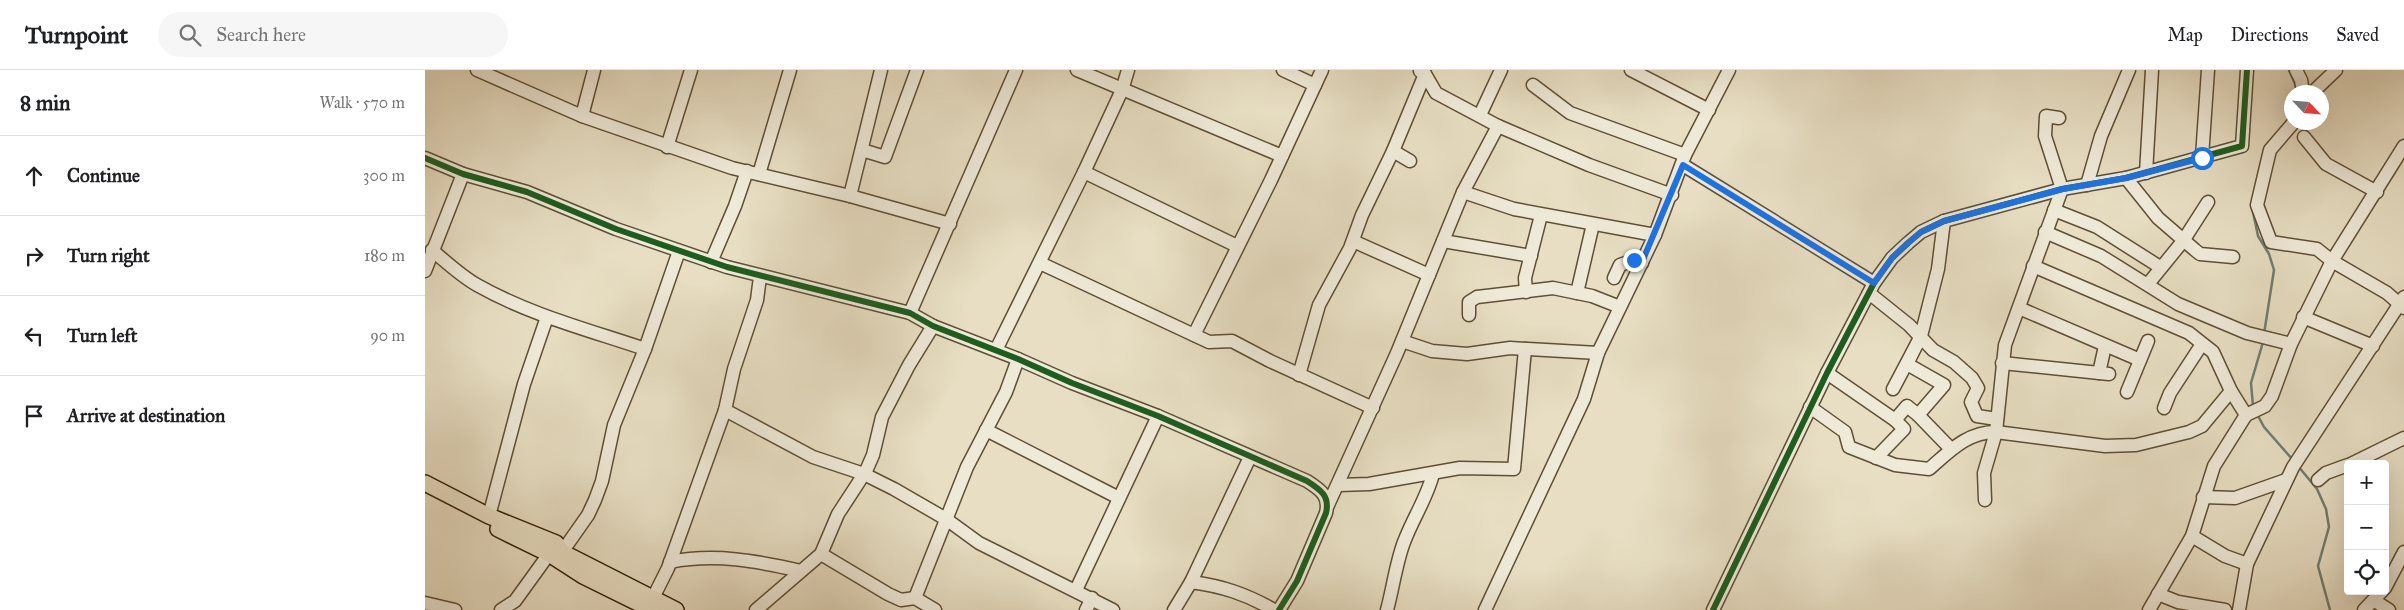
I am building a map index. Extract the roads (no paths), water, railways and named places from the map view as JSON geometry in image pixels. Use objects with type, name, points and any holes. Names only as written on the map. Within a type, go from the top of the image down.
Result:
[{"type":"main road","points":[[425,483],[556,550],[653,604],[676,610]]},
{"type":"main road","points":[[425,493],[556,550]]},
{"type":"street","points":[[477,70],[582,116],[667,147],[753,173],[850,196],[950,224]]},
{"type":"street","points":[[582,116],[594,70]]},
{"type":"street","points":[[667,147],[691,70]]},
{"type":"street","points":[[711,262],[735,206],[753,173],[790,70]]},
{"type":"street","points":[[850,196],[881,70]]},
{"type":"street","points":[[861,150],[885,157],[917,70]]},
{"type":"street","points":[[910,313],[1016,70]]},
{"type":"street","points":[[1077,70],[1282,156]]},
{"type":"street","points":[[996,350],[1084,172],[1122,90],[1128,70]]},
{"type":"street","points":[[1283,70],[1315,86]]},
{"type":"street","points":[[1194,335],[1322,70]]},
{"type":"street","points":[[1480,115],[1501,70]]},
{"type":"street","points":[[1631,70],[1709,110]]},
{"type":"street","points":[[1485,610],[1583,398],[1598,353],[1655,235],[1684,160],[1729,70]]},
{"type":"street","points":[[2087,185],[2101,136],[2129,70]]},
{"type":"street","points":[[2146,173],[2152,70]]},
{"type":"street","points":[[2202,158],[2208,70]]},
{"type":"street","points":[[1713,610],[1827,373],[1872,288],[1892,258],[1921,232],[1944,221],[2063,189],[2146,173],[2242,146],[2247,70]]},
{"type":"street","points":[[2296,70],[2302,85]]},
{"type":"street","points":[[2320,85],[2336,70]]},
{"type":"street","points":[[1422,72],[1436,92],[1499,126],[1589,166],[1672,195]]},
{"type":"street","points":[[1299,374],[1319,305],[1353,241],[1362,215],[1393,151],[1422,72]]},
{"type":"street","points":[[1533,84],[1570,113],[1684,160],[1872,288],[1933,350],[1954,362],[1976,383],[1978,388],[1971,402],[1977,416],[1996,425],[2105,446],[2136,445],[2189,432],[2202,426],[2231,391]]},
{"type":"street","points":[[1985,500],[1985,473],[1996,425],[2005,344],[2045,232],[2063,189],[2045,136],[2046,116],[2059,118]]},
{"type":"street","points":[[1279,610],[1297,581],[1328,505],[1402,342],[1463,192],[1499,126]]},
{"type":"street","points":[[2239,610],[2247,564],[2286,480],[2402,303],[2370,281],[2332,261],[2317,249],[2271,242],[2257,205],[2270,150],[2287,130]]},
{"type":"street","points":[[2304,137],[2326,164],[2377,192]]},
{"type":"street","points":[[2149,610],[2192,536],[2203,497],[2215,466],[2253,413],[2265,406],[2272,396],[2303,317],[2332,261],[2377,192],[2404,146]]},
{"type":"street","points":[[1393,151],[1410,161]]},
{"type":"street","points":[[425,158],[463,174],[527,192],[615,229],[711,262],[760,277],[910,313],[933,326],[1018,359],[1072,384],[1158,416],[1314,486],[1324,494],[1328,505]]},
{"type":"street","points":[[1084,172],[1237,246]]},
{"type":"street","points":[[425,271],[463,174]]},
{"type":"street","points":[[2126,178],[2157,218],[2200,254],[2233,257]]},
{"type":"street","points":[[1463,192],[1491,202],[1541,215],[1655,235]]},
{"type":"street","points":[[2148,284],[2183,241],[2208,202]]},
{"type":"street","points":[[2054,210],[2097,227],[2160,267]]},
{"type":"street","points":[[1526,292],[1525,278],[1541,215]]},
{"type":"street","points":[[1918,415],[1944,385],[1907,364],[1921,336],[1938,269],[1944,221]]},
{"type":"street","points":[[1577,294],[1593,224]]},
{"type":"street","points":[[2045,232],[2101,256],[2178,304],[2247,333],[2291,344]]},
{"type":"street","points":[[1353,241],[1429,275]]},
{"type":"street","points":[[1443,241],[1485,250],[1531,256]]},
{"type":"street","points":[[432,250],[476,285],[547,318],[645,349]]},
{"type":"street","points":[[501,610],[515,601],[556,550],[588,515],[602,481],[614,425],[645,349],[679,250]]},
{"type":"street","points":[[1614,278],[1620,265],[1634,260],[1642,262]]},
{"type":"street","points":[[1040,262],[1209,342],[1232,342],[1373,408]]},
{"type":"street","points":[[2033,266],[2189,333],[2213,352],[2231,391],[2253,413]]},
{"type":"street","points":[[653,604],[725,410],[735,369],[757,300],[760,277]]},
{"type":"street","points":[[1469,315],[1469,302],[1472,298],[1553,288],[1592,296],[1619,307]]},
{"type":"street","points":[[2019,308],[2140,360]]},
{"type":"street","points":[[2303,317],[2373,346]]},
{"type":"street","points":[[489,516],[525,384],[547,318]]},
{"type":"street","points":[[757,610],[821,554],[838,514],[864,474],[873,455],[879,424],[909,365],[933,326]]},
{"type":"street","points":[[1893,389],[1921,336]]},
{"type":"street","points":[[2127,392],[2148,341]]},
{"type":"street","points":[[1402,342],[1432,351],[1467,354],[1510,348],[1598,353]]},
{"type":"street","points":[[2165,408],[2170,393],[2202,344]]},
{"type":"street","points":[[2002,363],[2104,374],[2105,346]]},
{"type":"street","points":[[1337,485],[1369,484],[1460,468],[1514,469],[1525,349]]},
{"type":"street","points":[[915,598],[967,468],[1006,392],[1018,359]]},
{"type":"street","points":[[1827,373],[1895,420],[1904,429],[1876,458]]},
{"type":"street","points":[[1895,420],[1907,406],[1951,449]]},
{"type":"street","points":[[1810,407],[1845,432],[1849,448],[1895,465],[1929,469],[1966,438],[1996,425]]},
{"type":"street","points":[[725,410],[813,457],[864,474],[946,519],[979,542],[1113,610]]},
{"type":"street","points":[[1076,590],[1158,416]]},
{"type":"street","points":[[986,430],[1119,498]]},
{"type":"street","points":[[2359,460],[2404,438]]},
{"type":"street","points":[[1174,610],[1191,582],[1250,457]]},
{"type":"street","points":[[2318,480],[2344,467]]},
{"type":"street","points":[[1387,610],[1403,544],[1414,517],[1429,490],[1433,474]]},
{"type":"street","points":[[2203,497],[2235,498],[2286,480]]},
{"type":"street","points":[[2192,536],[2225,556],[2247,564]]},
{"type":"street","points":[[2389,580],[2404,552]]},
{"type":"street","points":[[821,554],[888,594],[901,600],[915,598],[935,610]]},
{"type":"street","points":[[670,562],[729,557],[759,561],[801,571]]},
{"type":"street","points":[[1191,582],[1220,586],[1250,596],[1273,610]]},
{"type":"street","points":[[2158,594],[2178,602],[2225,610]]},
{"type":"street","points":[[2364,610],[2379,596],[2389,610]]},
{"type":"street","points":[[1086,610],[1092,598]]},
{"type":"street","points":[[425,603],[455,610]]},
{"type":"waterway","points":[[2289,70],[2296,85]]},
{"type":"waterway","points":[[2255,187],[2264,151]]},
{"type":"waterway","points":[[2252,207],[2258,236],[2269,254],[2274,270],[2264,334]]},
{"type":"waterway","points":[[2253,406],[2251,383],[2263,342]]},
{"type":"waterway","points":[[2257,414],[2264,427],[2293,460]]},
{"type":"waterway","points":[[2298,466],[2317,489],[2326,509],[2329,527],[2318,566],[2330,610]]}]
